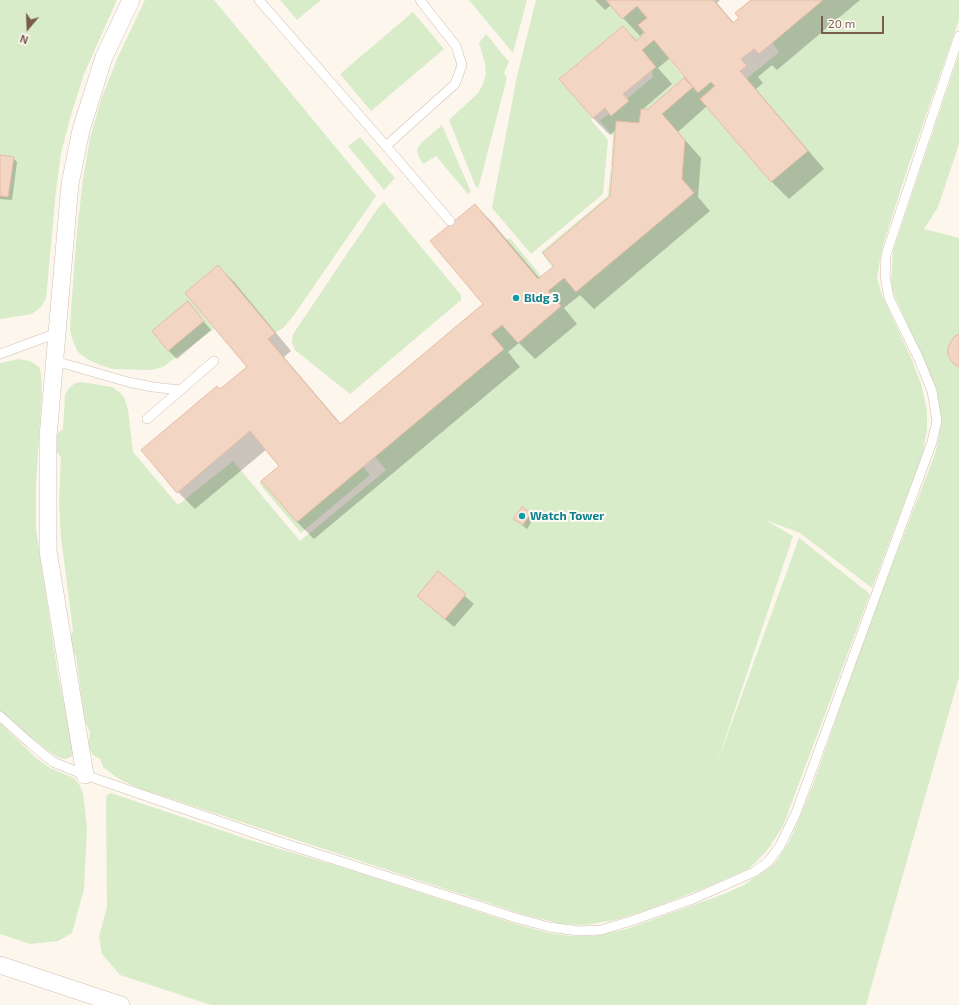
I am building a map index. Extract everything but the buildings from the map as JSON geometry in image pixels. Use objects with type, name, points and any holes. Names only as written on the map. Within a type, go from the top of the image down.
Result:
[{"type":"street","points":[[84,775],[48,551],[48,437],[70,184],[81,130],[104,57],[131,0]]},
{"type":"street","points":[[0,965],[121,1005]]},
{"type":"lane","points":[[260,0],[450,220]]},
{"type":"lane","points":[[386,146],[455,84],[462,65],[456,46],[420,0]]},
{"type":"lane","points":[[0,716],[53,762],[84,775],[274,840],[516,918],[549,926],[579,930],[602,930],[686,902],[754,872],[768,862],[780,846],[796,813],[932,442],[937,421],[932,391],[918,357],[889,298],[885,276],[886,256],[959,36]]},
{"type":"lane","points":[[0,354],[57,333]]},
{"type":"lane","points":[[55,360],[128,382],[180,390]]},
{"type":"lane","points":[[147,419],[214,361]]},
{"type":"green space","points":[[0,0],[117,0],[84,74],[61,153],[46,298],[41,307],[32,314],[0,319],[0,196],[9,196],[14,157],[0,155]]},
{"type":"green space","points":[[145,0],[214,0],[376,196],[294,315],[283,328],[275,333],[218,265],[185,293],[214,329],[163,367],[151,370],[113,369],[87,359],[78,352],[70,331],[77,231],[83,179],[90,138],[102,97],[118,57]],"holes":[[[188,302],[204,320],[168,351],[152,331]]]},
{"type":"green space","points":[[280,0],[321,0],[297,20]]},
{"type":"green space","points":[[469,0],[527,0],[513,53]]},
{"type":"green space","points":[[536,0],[606,0],[622,19],[637,6],[647,18],[639,25],[645,33],[636,41],[623,26],[559,79],[593,118],[591,120],[608,140],[603,194],[531,254],[492,208],[517,76]]},
{"type":"green space","points":[[823,0],[959,0],[959,20],[906,173],[884,242],[877,278],[882,295],[912,360],[922,387],[927,411],[927,429],[923,453],[872,588],[800,533],[765,520],[793,536],[716,766],[799,538],[870,594],[783,826],[769,848],[757,861],[748,869],[700,890],[644,911],[615,920],[585,925],[562,924],[525,915],[138,788],[119,779],[103,767],[100,759],[93,755],[88,744],[90,733],[85,723],[76,656],[71,650],[69,638],[73,631],[61,537],[59,502],[61,458],[55,446],[55,440],[57,434],[63,429],[65,395],[69,388],[75,383],[81,382],[112,387],[124,397],[128,410],[133,452],[178,505],[233,461],[300,541],[386,470],[375,457],[503,349],[491,334],[502,325],[518,343],[561,307],[548,291],[564,278],[576,292],[694,193],[682,179],[662,114],[693,87],[698,92],[711,82],[714,86],[700,99],[771,182],[807,151],[746,79],[779,52],[772,43]]},
{"type":"green space","points":[[413,12],[444,49],[371,111],[340,74]]},
{"type":"green space","points":[[486,34],[509,62],[504,73],[507,78],[478,189],[475,185],[449,120],[478,93],[483,84],[486,73],[485,63],[479,43]]},
{"type":"green space","points":[[654,40],[684,78],[648,109],[641,109],[639,123],[616,121],[611,165],[613,136],[600,121],[653,77],[652,70],[642,50]]},
{"type":"green space","points":[[959,54],[959,144],[938,207],[924,229],[959,238],[959,677],[866,1005],[211,1005],[120,975],[102,954],[99,937],[107,907],[106,800],[107,795],[111,793],[253,841],[344,868],[516,924],[548,933],[571,936],[594,936],[627,929],[724,894],[744,885],[775,863],[788,844],[814,782],[870,623],[935,454],[939,437],[941,421],[937,391],[893,292],[891,280],[893,251]]},
{"type":"green space","points":[[442,125],[471,192],[468,194],[436,156],[423,164],[418,155],[417,149],[421,143]]},
{"type":"green space","points":[[360,137],[395,178],[384,190],[348,146]]},
{"type":"green space","points":[[610,170],[610,196],[543,253],[554,266],[552,267],[541,252],[608,196]]},
{"type":"green space","points":[[384,202],[461,295],[461,300],[350,394],[295,350],[292,343],[293,334],[378,208]]},
{"type":"green space","points":[[510,238],[541,276],[538,279],[506,240]]},
{"type":"green space","points":[[19,359],[30,361],[39,367],[41,374],[42,392],[36,484],[36,529],[58,675],[75,745],[73,755],[64,759],[57,757],[40,745],[0,712],[0,363]]},
{"type":"green space","points":[[363,466],[370,475],[301,533],[259,483],[261,481],[297,522]]},
{"type":"green space","points":[[0,723],[36,758],[50,768],[74,778],[79,784],[83,793],[87,828],[84,889],[72,933],[58,941],[30,944],[0,934]]},
{"type":"place","name":"Bldg 3","points":[[516,298]]},
{"type":"place","name":"Watch Tower","points":[[522,516]]}]
